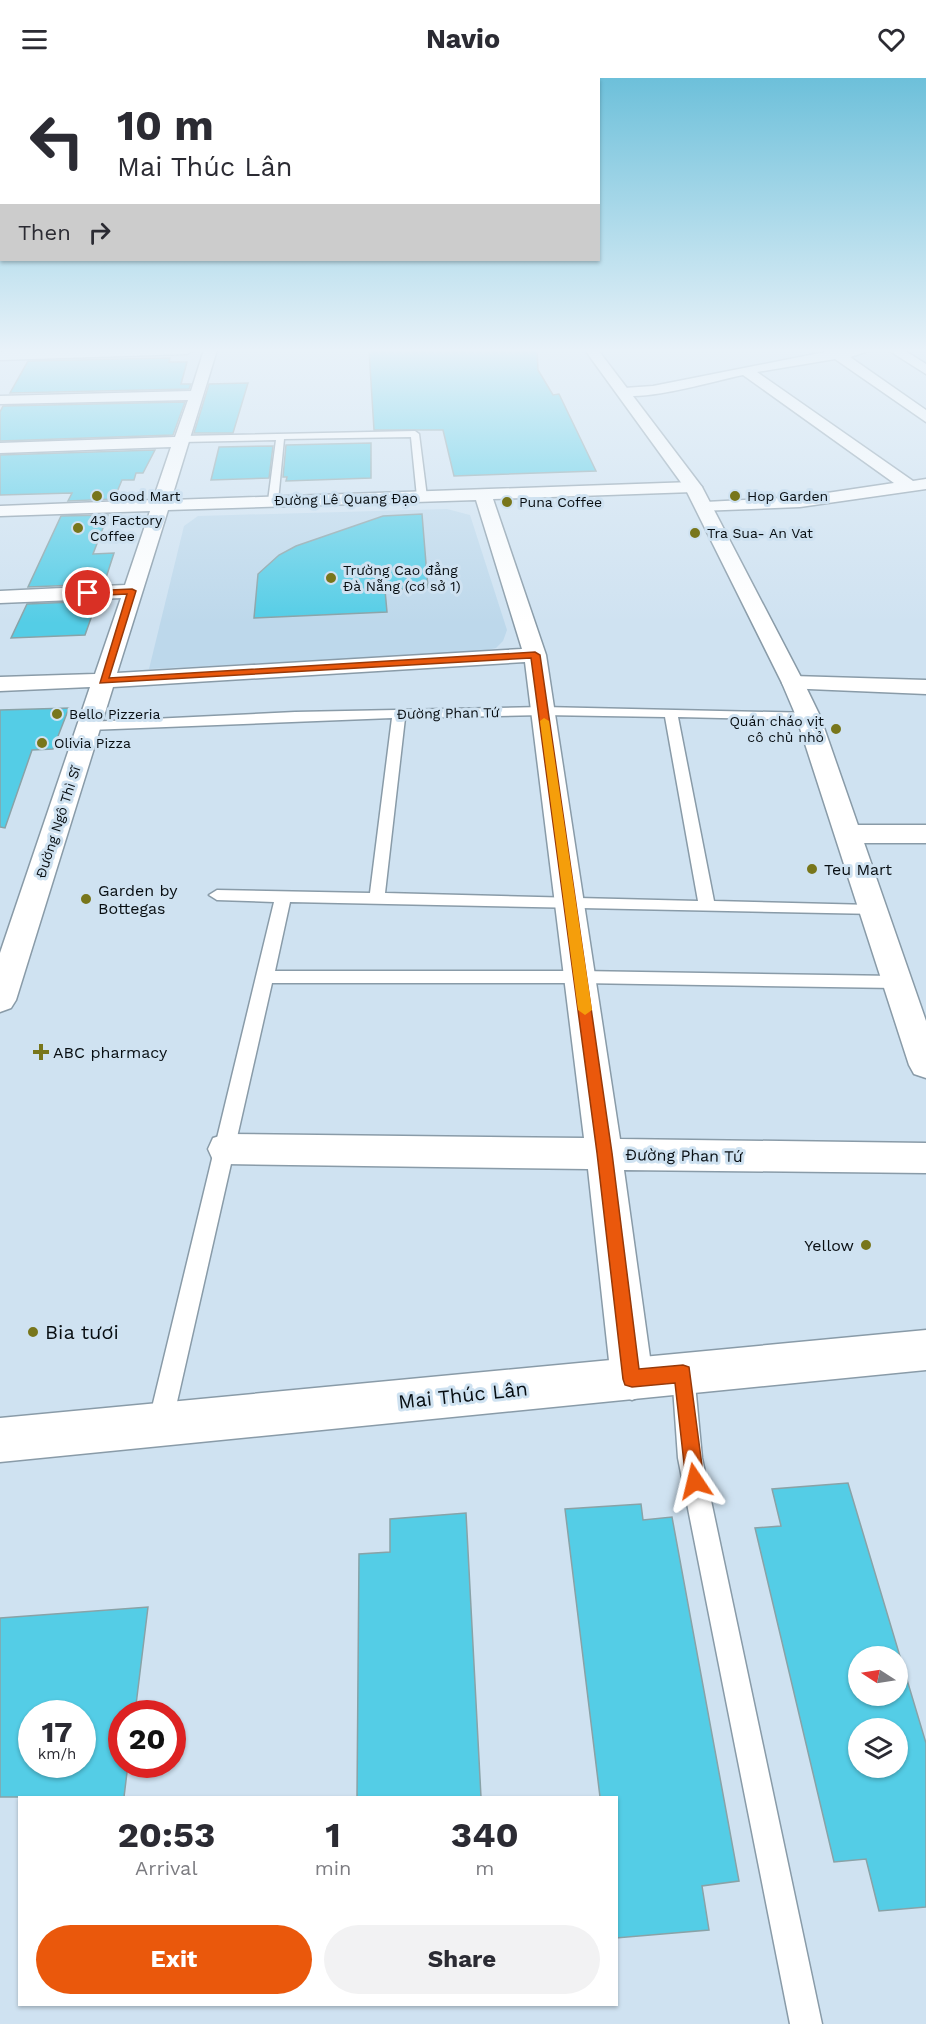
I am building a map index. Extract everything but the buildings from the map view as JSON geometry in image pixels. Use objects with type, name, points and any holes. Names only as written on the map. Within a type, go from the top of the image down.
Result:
[{"type":"street","points":[[0,448],[181,441]]},
{"type":"street","name":"Đường Ngô Thì Sĩ","points":[[0,1000],[181,441]]},
{"type":"street","points":[[659,441],[705,507],[808,716],[896,982],[926,1065]]},
{"type":"street","points":[[851,441],[918,485]]},
{"type":"street","points":[[705,507],[800,502],[918,485]]},
{"type":"street","name":"Đường Lê Quang Đạo","points":[[0,511],[693,487]]},
{"type":"street","points":[[483,495],[535,655],[604,1153],[632,1379]]},
{"type":"street","points":[[0,597],[132,591]]},
{"type":"street","points":[[0,684],[103,681],[535,655]]},
{"type":"street","points":[[793,683],[926,687]]},
{"type":"street","points":[[848,834],[926,834]]},
{"type":"street","name":"Đường Phan Tứ","points":[[226,1149],[926,1158]]},
{"type":"street","name":"Mai Thúc Lân","points":[[0,1440],[926,1350]]},
{"type":"lane","points":[[181,441],[187,441]]},
{"type":"lane","points":[[273,501],[280,441]]},
{"type":"lane","points":[[416,441],[422,497]]},
{"type":"lane","name":"Đường Phan Tứ","points":[[89,726],[294,716],[543,711],[808,716]]},
{"type":"lane","points":[[671,713],[707,905]]},
{"type":"lane","points":[[377,898],[399,714]]},
{"type":"lane","points":[[217,895],[872,910]]},
{"type":"lane","points":[[160,1424],[226,1149],[283,896]]},
{"type":"lane","points":[[263,977],[580,977],[896,982]]},
{"type":"lane","points":[[683,1373],[690,1458],[806,2024]]},
{"type":"shaded area","name":"Trường Cao đẳng Đà Nẵng (cơ sở 1)","points":[[447,509],[470,515],[507,630],[503,641],[496,648],[478,652],[149,669],[184,526],[198,516]]},
{"type":"slow traffic","points":[[544,721],[585,1010]]},
{"type":"place","name":"Good Mart","points":[[97,496]]},
{"type":"place","name":"Hop Garden","points":[[735,496]]},
{"type":"place","name":"Puna Coffee","points":[[507,502]]},
{"type":"place","name":"43 Factory Coffee","points":[[78,528]]},
{"type":"place","name":"Tra Sua- An Vat","points":[[695,533]]},
{"type":"place","name":"Trường Cao đẳng Đà Nẵng (cơ sở 1)","points":[[331,578]]},
{"type":"place","name":"Bello Pizzeria","points":[[57,714]]},
{"type":"place","name":"Quán cháo vịt cô chủ nhỏ","points":[[836,729]]},
{"type":"place","name":"Olivia Pizza","points":[[42,743]]},
{"type":"place","name":"Teu Mart","points":[[812,869]]},
{"type":"place","name":"Garden by Bottegas","points":[[86,899]]},
{"type":"place","name":"ABC pharmacy","points":[[41,1052]]},
{"type":"place","name":"Yellow","points":[[866,1245]]},
{"type":"place","name":"Bia tươi","points":[[33,1332]]},
{"type":"route","points":[[88,593],[132,591],[103,681],[535,655],[604,1153],[632,1379],[683,1373],[690,1458],[695,1481]]}]
